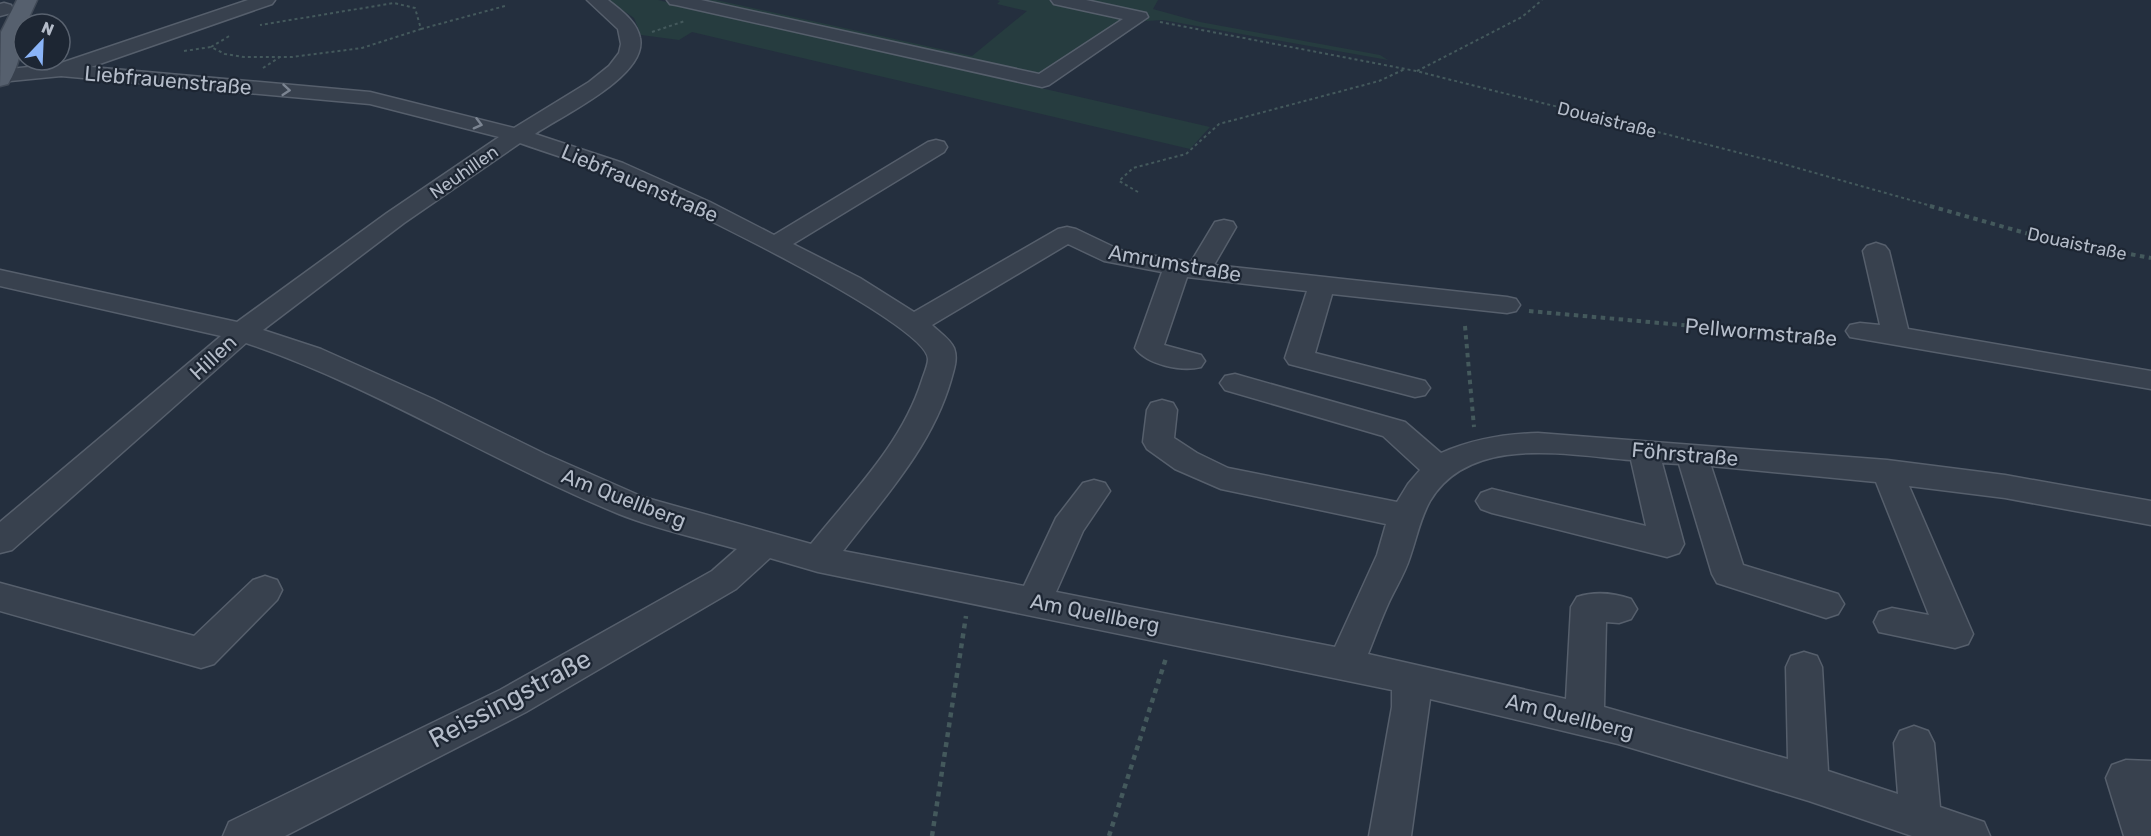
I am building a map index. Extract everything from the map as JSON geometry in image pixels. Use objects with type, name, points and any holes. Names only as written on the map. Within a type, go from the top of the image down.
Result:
[{"type":"main road","points":[[1,77],[10,53],[12,32],[4,6]]},
{"type":"street","points":[[72,66],[266,0]]},
{"type":"street","name":"Neuhillen","points":[[242,332],[368,239],[517,135],[608,78],[629,55],[632,43],[625,24],[596,0]]},
{"type":"street","points":[[676,0],[1042,81],[1139,18]]},
{"type":"street","points":[[1060,0],[1139,18]]},
{"type":"street","name":"Liebfrauenstraße","points":[[72,71],[370,98],[517,135],[615,168],[701,207],[851,284],[914,324],[940,348],[942,360],[930,401],[902,453],[818,559]]},
{"type":"street","points":[[1,77],[44,72]]},
{"type":"street","points":[[776,244],[936,147]]},
{"type":"street","points":[[1191,361],[1161,355],[1149,348],[1187,269],[1224,227]]},
{"type":"street","name":"Amrumstraße","points":[[914,324],[1067,234],[1113,256],[1187,269],[1322,284],[1464,313],[1507,305]]},
{"type":"street","points":[[1876,251],[1896,335]]},
{"type":"street","name":"Hillen","points":[[0,278],[242,332]]},
{"type":"street","points":[[1322,284],[1299,358],[1415,388]]},
{"type":"street","name":"Pellwormstraße","points":[[1860,331],[1896,335],[2151,380]]},
{"type":"street","name":"Hillen","points":[[0,541],[242,332]]},
{"type":"street","name":"Am Quellberg","points":[[242,332],[311,355],[423,406],[534,462],[632,506],[818,559],[1175,628],[1410,678],[1618,727],[1809,783],[1969,836]]},
{"type":"street","points":[[1235,383],[1394,429],[1440,470]]},
{"type":"street","points":[[1162,410],[1158,442],[1186,461],[1221,478],[1406,516]]},
{"type":"street","name":"Föhrstraße","points":[[1346,664],[1367,611],[1394,555],[1406,516],[1419,492],[1453,459],[1475,449],[1519,443],[1887,471],[2004,485],[2151,513]]},
{"type":"street","points":[[1492,501],[1667,544],[1644,451]]},
{"type":"street","points":[[1692,455],[1729,574],[1826,604]]},
{"type":"street","points":[[1887,471],[1956,634],[1892,622]]},
{"type":"street","points":[[1035,601],[1068,527],[1094,490]]},
{"type":"street","name":"Reissingstraße","points":[[244,836],[523,695],[724,580],[764,544]]},
{"type":"street","points":[[0,597],[201,653],[265,590]]},
{"type":"street","points":[[1584,719],[1589,607],[1619,609]]},
{"type":"street","points":[[1804,667],[1809,783]]},
{"type":"street","points":[[1390,836],[1411,707],[1410,678]]},
{"type":"street","points":[[1914,743],[1920,818]]},
{"type":"street","points":[[2145,836],[2126,778],[2151,779]]},
{"type":"path","points":[[1416,71],[1522,17],[1542,0]]},
{"type":"path","points":[[253,26],[394,3],[412,6],[418,12],[421,29]]},
{"type":"path","points":[[211,47],[219,54],[264,58],[301,56],[377,44],[421,29],[505,6]]},
{"type":"path","name":"Douaistraße","points":[[1139,18],[1416,71],[1780,163],[2043,237],[2151,258]]},
{"type":"path","points":[[659,31],[666,27]]},
{"type":"path","points":[[188,51],[211,47],[231,34]]},
{"type":"path","points":[[1138,192],[1119,181],[1122,176],[1133,168],[1186,154],[1219,124],[1313,96],[1379,81],[1405,69]]},
{"type":"path","name":"Pellwormstraße","points":[[1507,305],[1521,310],[1855,341],[1860,331]]},
{"type":"path","points":[[1464,313],[1475,449]]},
{"type":"path","points":[[932,836],[970,588]]},
{"type":"path","points":[[1109,836],[1175,628]]},
{"type":"green space","points":[[608,0],[658,0],[1210,127],[1190,149],[692,32],[679,40],[641,35],[634,18]]},
{"type":"green space","points":[[685,0],[716,0],[972,56],[1027,11],[997,4],[1000,1],[997,0],[1158,0],[1153,9],[1200,22],[1380,55],[1388,60],[1163,20],[1130,22],[1042,76]]}]
